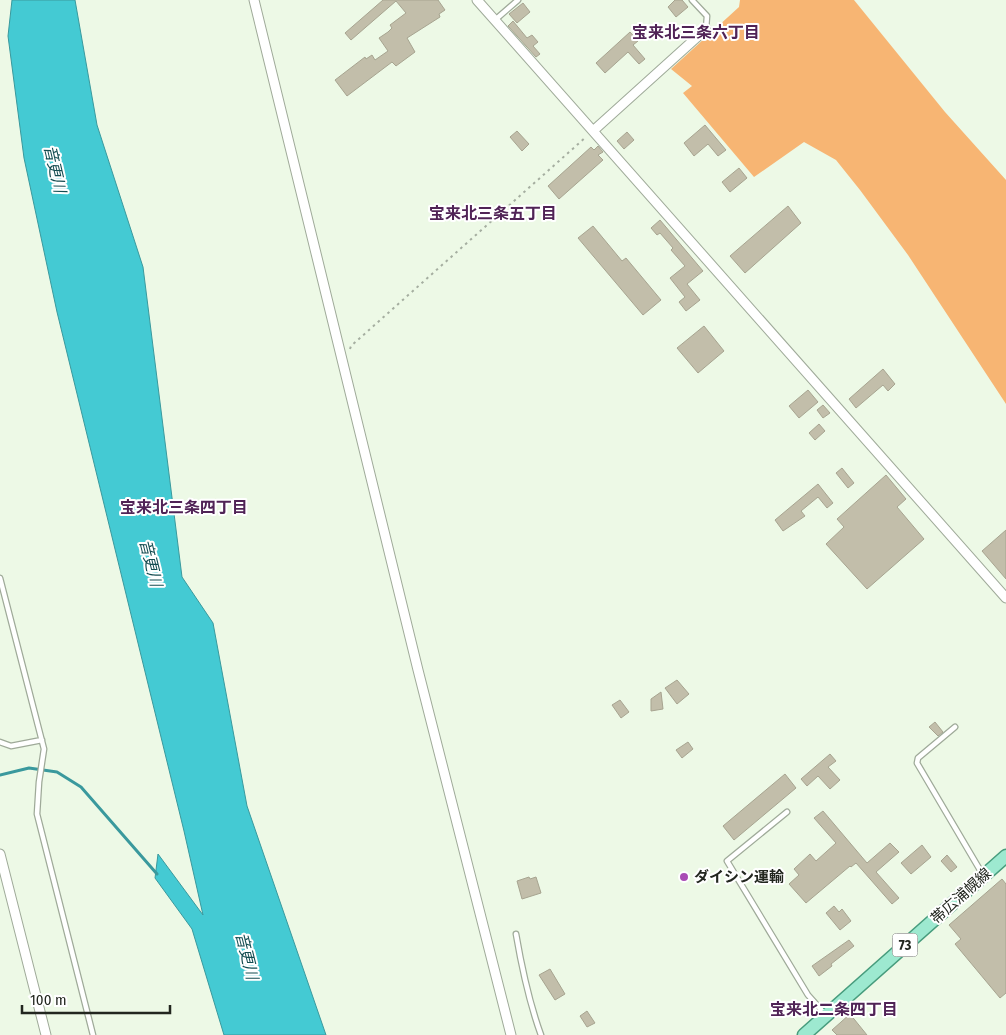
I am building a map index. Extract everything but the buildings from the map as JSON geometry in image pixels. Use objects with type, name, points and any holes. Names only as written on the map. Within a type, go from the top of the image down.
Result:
[{"type":"main road","name":"帯広浦幌線","points":[[804,1035],[1006,856]]},
{"type":"street","points":[[254,0],[420,680],[511,1035]]},
{"type":"street","points":[[477,0],[1006,598]]},
{"type":"street","points":[[593,131],[706,29]]},
{"type":"street","points":[[0,854],[46,1035]]},
{"type":"lane","points":[[495,20],[518,0]]},
{"type":"lane","points":[[692,0],[706,16],[706,29]]},
{"type":"lane","points":[[0,578],[44,748],[37,814],[93,1035]]},
{"type":"lane","points":[[955,727],[918,758],[917,763],[984,876]]},
{"type":"lane","points":[[0,742],[11,746],[42,740]]},
{"type":"lane","points":[[787,812],[727,861],[808,995],[826,1015]]},
{"type":"lane","points":[[516,934],[528,996],[541,1035]]},
{"type":"path","points":[[350,351],[351,346],[593,131]]},
{"type":"shaded area","points":[[740,0],[854,0],[945,112],[1006,180],[1006,404],[908,255],[836,160],[804,142],[754,177],[683,93],[692,86],[671,69],[739,7]]},
{"type":"water","name":"音更川","points":[[12,0],[75,0],[97,125],[143,267],[182,577],[213,623],[247,806],[326,1035],[224,1035],[192,929],[155,878],[158,854],[203,915],[57,312],[24,158],[8,36]]},
{"type":"waterway","points":[[0,775],[29,768],[57,772],[81,787],[157,874]]},
{"type":"place","name":"ダイシン運輸","points":[[684,877]]},
{"type":"district","name":"宝来北三条六丁目","points":[[696,32]]},
{"type":"district","name":"宝来北三条五丁目","points":[[493,213]]},
{"type":"district","name":"宝来北三条四丁目","points":[[184,507]]},
{"type":"district","name":"宝来北二条四丁目","points":[[834,1009]]}]
